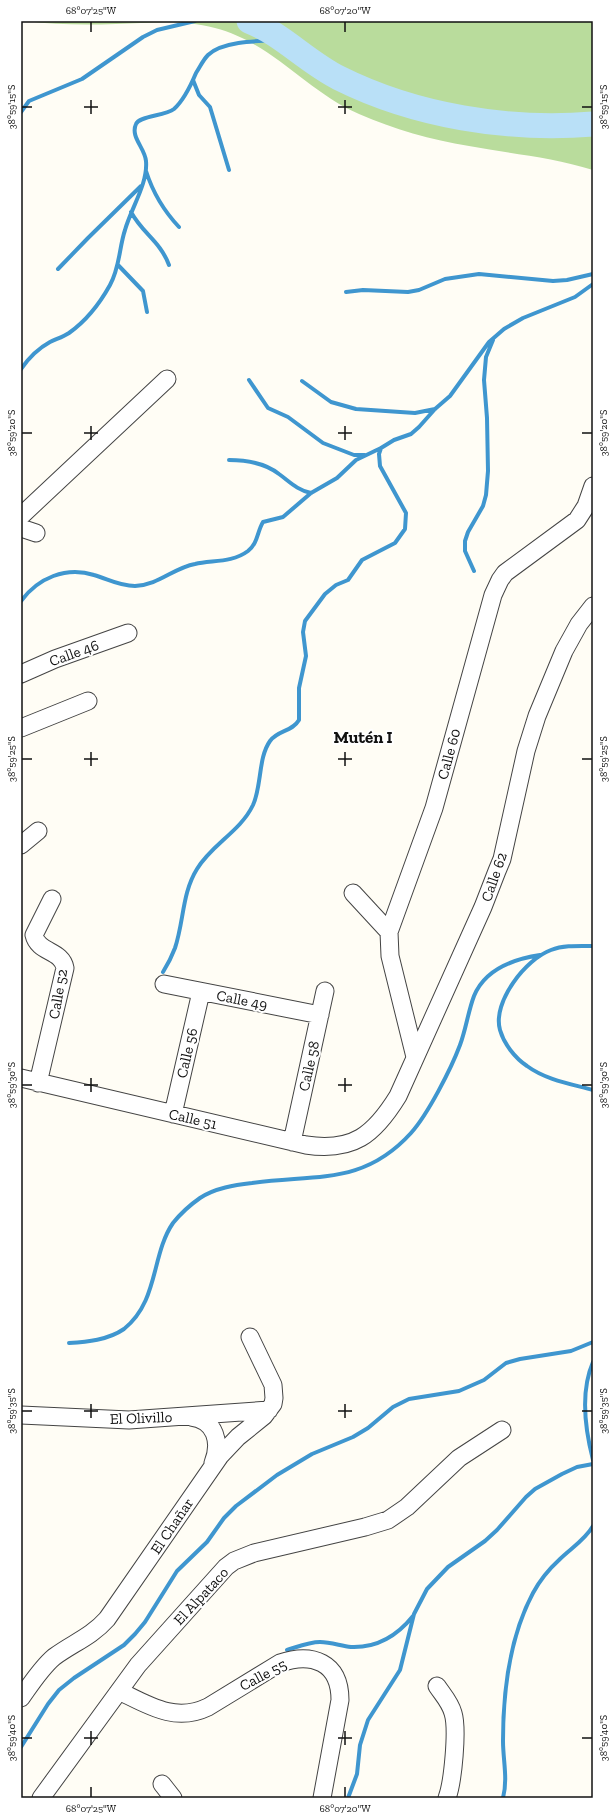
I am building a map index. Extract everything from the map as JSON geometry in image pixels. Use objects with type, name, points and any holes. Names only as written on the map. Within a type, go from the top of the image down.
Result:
[{"type":"street","points":[[21,516],[167,379]]},
{"type":"street","name":"Calle 60","points":[[415,1057],[390,956],[388,940],[389,932],[434,808],[496,587],[505,573],[577,520],[586,506],[593,486]]},
{"type":"street","name":"Calle 62","points":[[364,1136],[383,1119],[391,1108],[483,907],[502,859],[526,751],[537,716],[567,645],[579,624],[593,606]]},
{"type":"street","name":"Calle 46","points":[[21,674],[55,659],[128,634]]},
{"type":"street","points":[[21,728],[88,701]]},
{"type":"street","points":[[21,845],[38,831]]},
{"type":"street","points":[[353,893],[389,932]]},
{"type":"street","name":"Calle 52","points":[[38,1083],[65,968],[61,958],[40,947],[35,939],[35,931],[52,899]]},
{"type":"street","name":"Calle 49","points":[[164,984],[320,1015]]},
{"type":"street","name":"Calle 58","points":[[292,1142],[325,991]]},
{"type":"street","name":"Calle 56","points":[[173,1114],[201,992]]},
{"type":"street","name":"Calle 51","points":[[21,1078],[292,1142],[330,1148],[342,1146],[364,1136]]},
{"type":"street","points":[[250,1337],[273,1385],[274,1398],[269,1410]]},
{"type":"street","name":"El Olivillo","points":[[21,1415],[116,1420],[269,1410]]},
{"type":"street","name":"El Chañar","points":[[21,1698],[40,1672],[53,1658],[92,1634],[107,1619],[211,1468],[228,1446],[269,1410]]},
{"type":"street","name":"El Olivillo","points":[[189,1416],[208,1423],[215,1433],[217,1452],[211,1468]]},
{"type":"street","name":"El Alpataco","points":[[41,1798],[119,1690],[148,1654],[218,1575],[234,1561],[254,1553],[365,1527],[388,1520],[407,1507],[459,1458],[502,1430]]},
{"type":"street","name":"Calle 55","points":[[119,1690],[158,1710],[177,1714],[188,1714],[198,1712],[208,1707],[280,1663],[288,1660],[307,1659],[324,1664],[335,1675],[340,1691],[340,1700],[322,1798]]},
{"type":"street","points":[[437,1686],[451,1707],[455,1724],[451,1782],[447,1798]]},
{"type":"street","points":[[162,1784],[173,1798]]},
{"type":"green space","points":[[26,21],[593,21],[593,170],[547,159],[441,141],[359,114],[322,93],[255,45],[236,35],[215,28],[190,23],[154,22],[82,25]]},
{"type":"waterway","points":[[21,112],[29,101],[82,79],[143,37],[157,30],[195,21]]},
{"type":"waterway","points":[[249,21],[272,33],[316,64],[339,78],[368,91],[399,102],[430,111],[495,123],[561,126],[593,124]]},
{"type":"waterway","points":[[21,369],[42,347],[69,333],[81,323],[97,305],[110,285],[118,264],[125,230],[142,187],[146,170],[145,156],[135,133],[136,124],[138,121],[174,109],[184,97],[205,59],[215,50],[224,46],[244,42],[284,40]]},
{"type":"waterway","points":[[193,80],[199,95],[210,107],[229,170]]},
{"type":"waterway","points":[[146,171],[159,201],[179,227]]},
{"type":"waterway","points":[[58,269],[141,186]]},
{"type":"waterway","points":[[131,212],[156,243],[169,265]]},
{"type":"waterway","points":[[118,265],[143,291],[147,312]]},
{"type":"waterway","points":[[346,292],[363,290],[408,292],[419,290],[445,279],[479,274],[553,281],[567,280],[593,274]]},
{"type":"waterway","points":[[21,601],[44,580],[63,573],[84,573],[119,584],[135,586],[144,585],[159,580],[187,566],[235,558],[242,555],[248,551],[256,541],[263,522],[283,517],[311,493],[337,478],[356,460],[394,440],[411,434],[450,396],[489,342],[504,329],[523,318],[575,297],[593,284]]},
{"type":"waterway","points":[[474,571],[465,551],[465,541],[468,532],[483,506],[486,495],[488,471],[487,418],[484,380],[486,357],[493,340]]},
{"type":"waterway","points":[[249,380],[268,408],[288,417],[323,443],[354,455],[365,455]]},
{"type":"waterway","points":[[302,381],[331,402],[356,409],[415,413],[435,409]]},
{"type":"waterway","points":[[163,972],[175,948],[188,888],[192,878],[203,860],[234,831],[253,805],[258,789],[264,755],[270,741],[273,737],[293,727],[299,720],[299,688],[306,656],[303,632],[305,621],[325,594],[336,585],[348,580],[362,560],[395,543],[405,529],[406,513],[380,466],[379,454],[381,448]]},
{"type":"waterway","points":[[229,460],[249,462],[268,467],[298,488],[311,493]]},
{"type":"waterway","points":[[593,946],[556,948],[541,955],[531,962],[513,983],[506,995],[501,1007],[499,1019],[500,1030],[504,1040],[514,1055],[523,1063],[542,1075],[593,1090]]},
{"type":"waterway","points":[[69,1343],[90,1341],[111,1336],[124,1329],[135,1318],[149,1292],[161,1249],[173,1223],[189,1206],[200,1198],[219,1189],[239,1185],[275,1180],[317,1177],[356,1170],[375,1162],[393,1150],[418,1125],[438,1091],[460,1045],[474,996],[485,979],[501,967],[520,959],[540,955]]},
{"type":"waterway","points":[[21,1747],[48,1704],[59,1690],[74,1678],[124,1645],[145,1622],[177,1571],[207,1542],[224,1518],[236,1506],[277,1475],[312,1454],[353,1437],[368,1428],[393,1407],[409,1399],[459,1391],[484,1380],[506,1363],[520,1359],[571,1351],[593,1342]]},
{"type":"waterway","points":[[593,1362],[586,1386],[585,1398],[586,1423],[593,1460]]},
{"type":"waterway","points":[[348,1798],[357,1774],[360,1745],[368,1720],[400,1670],[414,1614],[427,1589],[448,1567],[485,1541],[497,1530],[535,1489],[577,1467],[593,1464]]},
{"type":"waterway","points":[[503,1798],[505,1784],[503,1741],[504,1703],[509,1665],[518,1628],[525,1610],[541,1579],[563,1556],[586,1536],[593,1526]]},
{"type":"waterway","points":[[287,1650],[316,1642],[351,1647],[360,1647],[378,1643],[393,1635],[413,1616]]},
{"type":"district","name":"Mutén I","points":[[363,737]]}]
